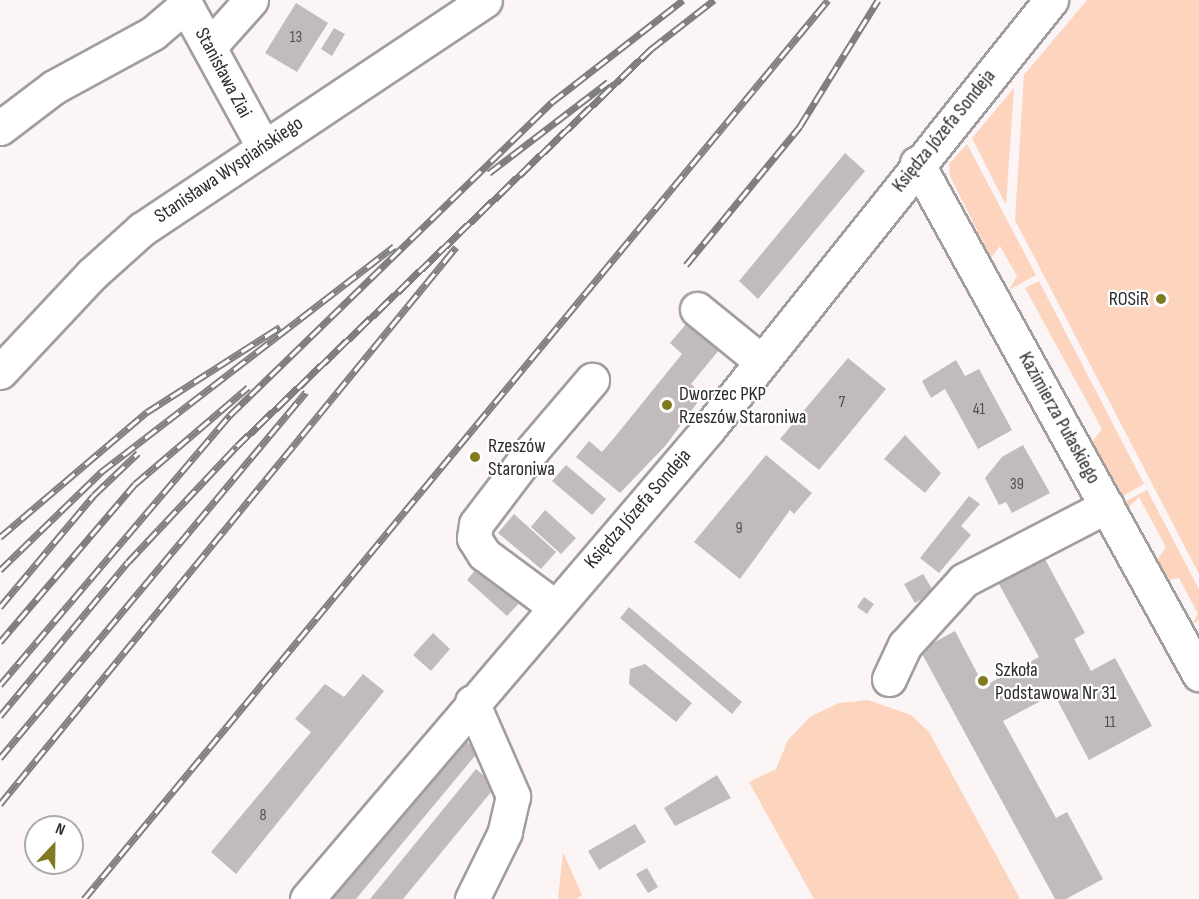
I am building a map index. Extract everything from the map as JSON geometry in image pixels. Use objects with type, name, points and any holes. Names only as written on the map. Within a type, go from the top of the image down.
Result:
[{"type":"street","points":[[209,47],[251,0]]},
{"type":"street","name":"Stanisława Wyspiańskiego","points":[[0,372],[92,274],[142,229],[263,146],[485,0]]},
{"type":"street","name":"Księdza Józefa Sondeja","points":[[307,899],[761,361],[917,163],[1051,0]]},
{"type":"street","points":[[0,128],[54,87],[153,33],[184,3]]},
{"type":"street","name":"Stanisława Ziai","points":[[184,3],[263,146]]},
{"type":"street","name":"Kazimierza Pułaskiego","points":[[917,163],[1199,674]]},
{"type":"street","points":[[697,309],[761,361]]},
{"type":"street","points":[[554,606],[484,554],[474,538],[476,524],[533,449],[592,380]]},
{"type":"street","points":[[889,679],[905,645],[964,580],[982,566],[1107,506]]},
{"type":"street","points":[[472,702],[513,796],[505,832],[472,899]]},
{"type":"shaded area","name":"ROSiR","points":[[1087,0],[1199,0],[1199,574],[1015,220],[1024,75]]},
{"type":"shaded area","points":[[1014,88],[1006,205],[972,138]]},
{"type":"shaded area","points":[[967,144],[1036,275],[1009,290],[1017,276],[1000,246],[991,258],[950,176],[949,164]]},
{"type":"shaded area","points":[[1039,281],[1144,484],[1121,497],[1092,442],[1102,429],[1025,288]]},
{"type":"shaded area","points":[[1147,490],[1199,589],[1199,620],[1191,625],[1198,614],[1179,578],[1167,580],[1157,560],[1166,547],[1139,497],[1127,509],[1124,502]]},
{"type":"shaded area","points":[[868,700],[911,715],[929,732],[1020,899],[814,899],[749,782],[776,769],[788,740],[810,717],[839,703]]},
{"type":"shaded area","points":[[563,852],[582,895],[577,899],[558,899]]},
{"type":"building","points":[[296,3],[328,23],[297,72],[265,53]]},
{"type":"building","points":[[334,28],[345,34],[332,56],[321,49]]},
{"type":"building","points":[[845,153],[865,171],[758,299],[739,281]]},
{"type":"building","name":"Dworzec PKP Rzeszów Staroniwa","points":[[687,323],[719,350],[691,384],[703,395],[666,445],[620,493],[576,457],[589,441],[602,452],[614,438],[682,354],[670,343]]},
{"type":"building","points":[[848,358],[886,389],[819,470],[780,439]]},
{"type":"building","points":[[956,360],[965,376],[979,369],[1012,430],[978,449],[945,389],[931,398],[922,381]]},
{"type":"building","points":[[905,435],[941,473],[925,493],[884,459]]},
{"type":"building","points":[[1023,445],[1050,493],[1012,513],[1006,502],[999,505],[985,478],[1002,457]]},
{"type":"building","points":[[766,455],[812,493],[794,514],[790,510],[740,579],[694,542]]},
{"type":"building","points":[[566,465],[606,499],[592,515],[552,481]]},
{"type":"building","points":[[969,496],[980,504],[961,526],[971,535],[939,573],[920,558]]},
{"type":"building","points":[[545,510],[576,538],[561,554],[531,527]]},
{"type":"building","points":[[514,514],[556,552],[541,569],[498,533]]},
{"type":"building","points":[[1040,550],[1085,633],[1074,639],[1091,671],[1115,658],[1152,726],[1089,760],[1054,694],[1003,721],[1056,818],[1067,812],[1103,879],[1066,899],[1055,899],[920,650],[955,631],[984,686],[1039,657],[994,575]]},
{"type":"building","points":[[480,564],[521,601],[507,616],[467,580]]},
{"type":"building","points":[[923,574],[934,592],[915,603],[904,584]]},
{"type":"building","points":[[864,597],[874,604],[867,614],[857,607]]},
{"type":"building","points":[[629,607],[742,702],[732,714],[620,618]]},
{"type":"building","points":[[433,633],[450,649],[431,671],[413,655]]},
{"type":"building","points":[[645,664],[692,703],[676,722],[629,684],[630,669]]},
{"type":"building","points":[[363,674],[384,691],[236,874],[211,852],[311,732],[295,719],[325,684],[344,697]]},
{"type":"building","points":[[462,738],[479,751],[356,899],[328,899]]},
{"type":"building","points":[[476,769],[496,786],[403,899],[370,899]]},
{"type":"building","points":[[717,775],[731,798],[675,826],[664,808]]},
{"type":"building","points":[[635,824],[646,842],[599,870],[588,851]]},
{"type":"building","points":[[647,868],[658,887],[648,893],[636,874]]},
{"type":"railway","points":[[0,685],[230,415],[552,102],[683,0]]},
{"type":"railway","points":[[0,716],[128,562],[237,446],[651,49],[714,0]]},
{"type":"railway","points":[[84,899],[828,0]]},
{"type":"railway","points":[[686,265],[800,126],[878,0]]},
{"type":"railway","points":[[489,173],[608,82]]},
{"type":"railway","points":[[0,570],[101,472],[394,246]]},
{"type":"railway","points":[[0,804],[456,247]]},
{"type":"railway","points":[[0,537],[147,412],[280,327]]},
{"type":"railway","points":[[0,642],[135,484],[248,387]]},
{"type":"railway","points":[[0,758],[306,392]]},
{"type":"railway","points":[[0,607],[94,495],[138,453]]},
{"type":"place","name":"ROSiR","points":[[1161,299]]},
{"type":"place","name":"Dworzec PKP Rzeszów Staroniwa","points":[[667,405]]},
{"type":"place","name":"Rzeszów Staroniwa","points":[[475,457]]},
{"type":"place","name":"Szkoła Podstawowa Nr 31","points":[[983,681]]}]
